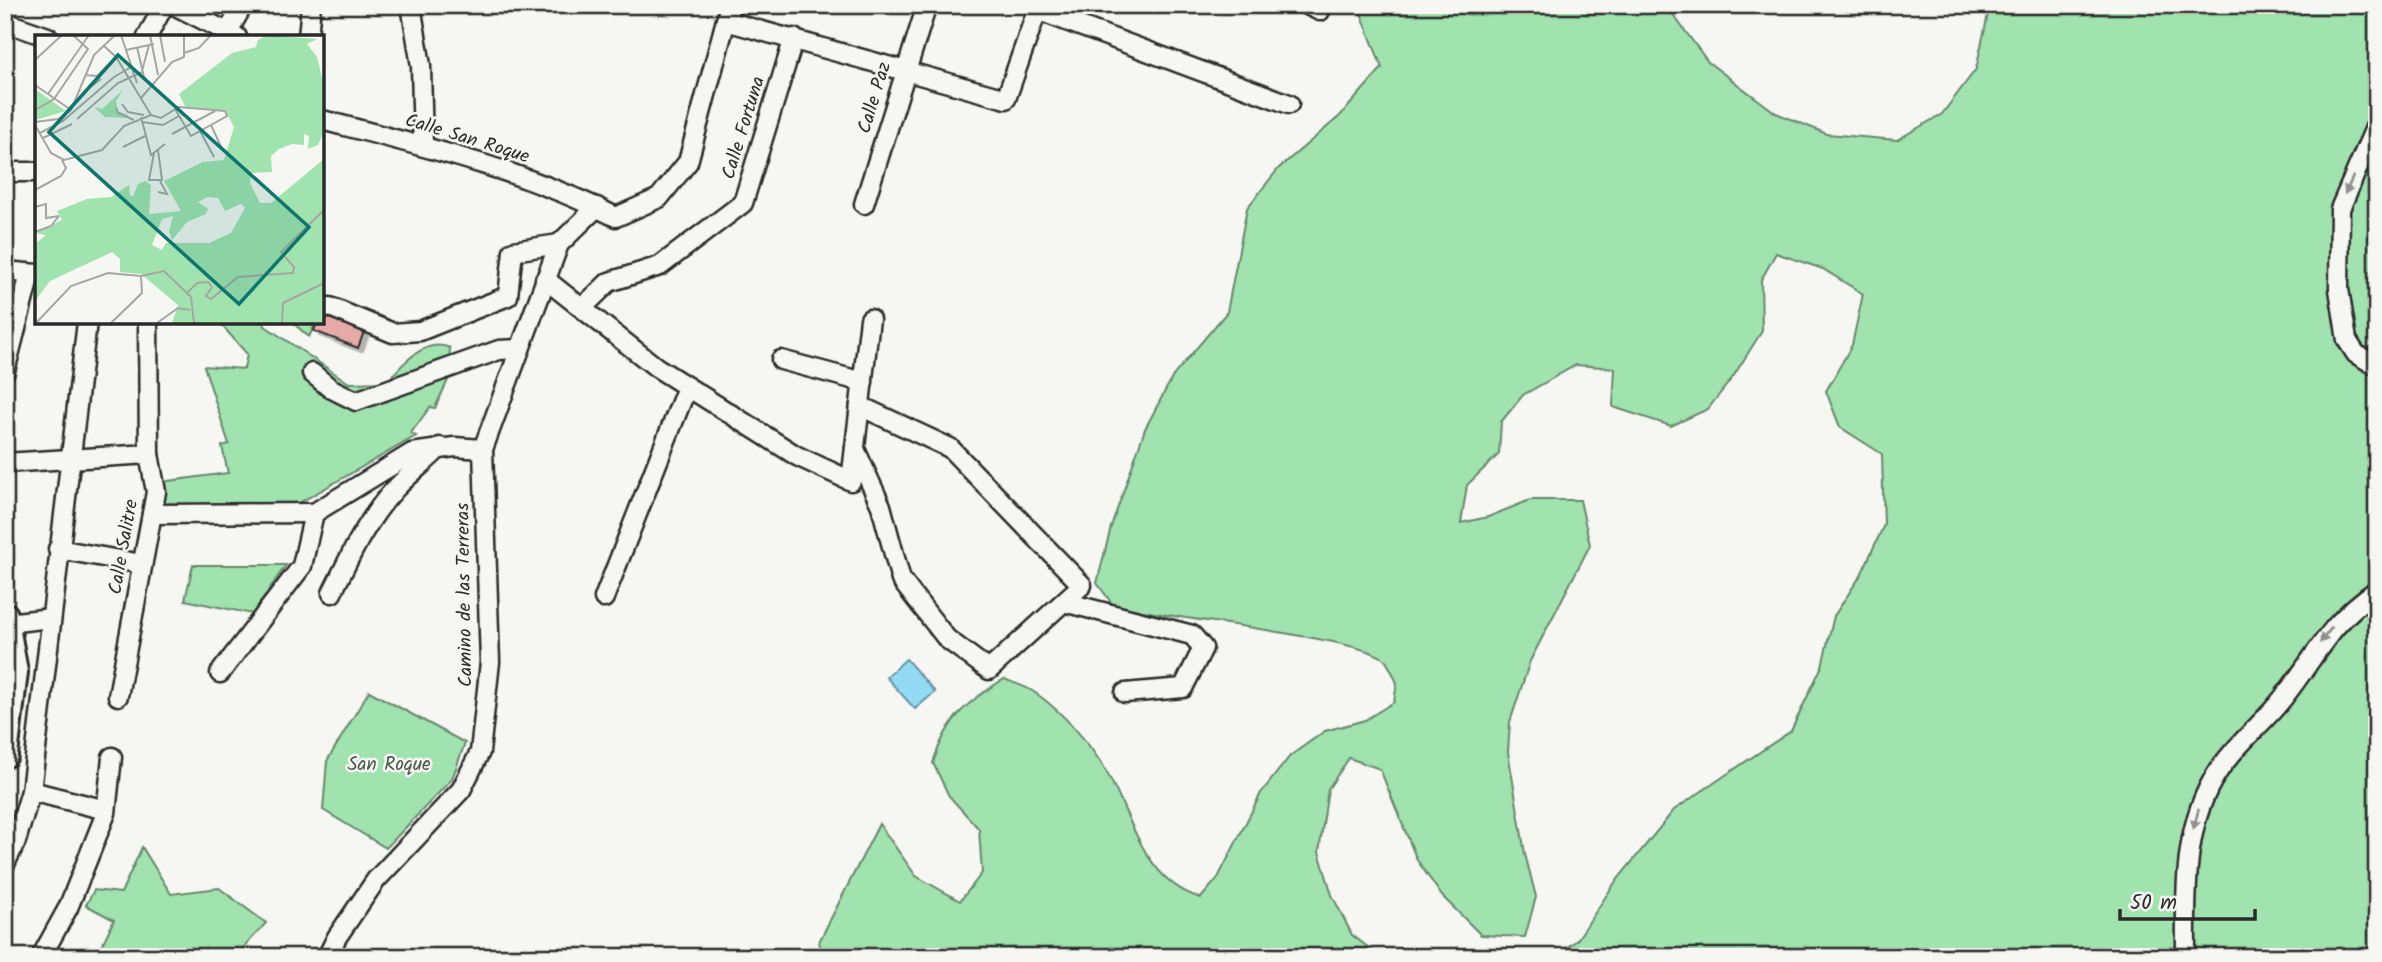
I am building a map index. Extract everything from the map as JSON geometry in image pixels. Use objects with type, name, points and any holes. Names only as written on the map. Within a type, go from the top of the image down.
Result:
[{"type":"main road","points":[[5,755],[10,673],[6,619]]},
{"type":"street","points":[[148,35],[164,5]]},
{"type":"street","points":[[174,5],[230,35],[243,5]]},
{"type":"street","points":[[308,35],[311,5]]},
{"type":"street","points":[[411,5],[421,66],[423,146]]},
{"type":"street","name":"Calle Paz","points":[[864,204],[927,5]]},
{"type":"street","points":[[728,13],[793,38],[1006,99],[1038,8],[1289,104]]},
{"type":"street","name":"Calle San Roque","points":[[324,121],[423,146],[560,189],[615,217],[659,198],[688,162],[728,13]]},
{"type":"street","points":[[5,22],[42,35]]},
{"type":"street","name":"Calle Fortuna","points":[[582,308],[609,282],[660,266],[744,204],[793,38]]},
{"type":"street","points":[[2377,123],[2340,209],[2339,277],[2342,321],[2347,340],[2356,354],[2377,366]]},
{"type":"street","points":[[5,172],[35,173]]},
{"type":"street","name":"Camino de las Terreras","points":[[327,957],[337,937],[376,880],[461,790],[480,752],[489,662],[483,449],[559,244],[597,207]]},
{"type":"street","points":[[330,307],[393,334],[419,331],[508,296],[513,251],[559,244]]},
{"type":"street","points":[[5,271],[33,274],[5,371]]},
{"type":"street","points":[[545,279],[656,367],[797,457],[851,481],[870,319]]},
{"type":"street","points":[[5,864],[31,791],[87,324]]},
{"type":"street","name":"Calle Salitre","points":[[118,696],[156,492],[149,454],[148,324]]},
{"type":"street","points":[[312,373],[330,388],[356,401],[499,349],[519,349]]},
{"type":"street","points":[[781,360],[863,382]]},
{"type":"street","points":[[604,598],[687,387]]},
{"type":"street","points":[[855,449],[881,506],[901,580],[947,639],[989,670],[1082,585],[950,448],[860,406]]},
{"type":"street","points":[[332,593],[355,544],[374,516],[396,488],[440,447]]},
{"type":"street","points":[[152,514],[313,513],[412,453],[440,447],[483,449]]},
{"type":"street","points":[[5,463],[149,454]]},
{"type":"street","points":[[220,673],[302,566],[313,513]]},
{"type":"street","points":[[58,550],[142,564]]},
{"type":"street","points":[[2186,957],[2188,865],[2193,830],[2207,788],[2241,743],[2283,698],[2334,625],[2377,590]]},
{"type":"street","points":[[1063,602],[1192,635],[1203,648],[1183,688],[1125,693]]},
{"type":"street","points":[[6,619],[51,618]]},
{"type":"street","points":[[41,957],[68,908],[106,810],[112,757]]},
{"type":"street","points":[[31,791],[106,810]]},
{"type":"green space","points":[[1358,5],[1666,5],[1708,62],[1776,113],[1827,134],[1897,140],[1942,114],[1976,69],[1990,5],[2377,5],[2377,957],[1554,957],[1577,940],[1614,884],[1674,810],[1791,731],[1822,666],[1834,616],[1861,575],[1884,525],[1882,454],[1840,427],[1826,391],[1852,345],[1863,294],[1823,269],[1776,253],[1761,280],[1762,331],[1733,377],[1708,409],[1671,426],[1613,407],[1615,368],[1576,365],[1523,395],[1501,422],[1499,454],[1467,485],[1461,523],[1488,517],[1530,500],[1580,500],[1590,545],[1530,661],[1510,722],[1508,752],[1525,854],[1536,897],[1525,937],[1481,935],[1442,896],[1417,860],[1380,769],[1349,758],[1328,789],[1319,852],[1332,895],[1352,935],[1381,957],[822,957],[819,942],[879,824],[916,876],[960,901],[982,873],[979,829],[949,796],[933,763],[951,723],[959,713],[978,696],[1004,679],[1034,692],[1076,729],[1108,775],[1154,864],[1182,890],[1201,898],[1218,878],[1261,793],[1290,756],[1325,731],[1365,720],[1394,702],[1397,683],[1391,670],[1384,659],[1367,651],[1300,636],[1113,605],[1097,583],[1111,527],[1145,429],[1173,376],[1227,312],[1247,208],[1279,168],[1340,116],[1382,68]]},
{"type":"green space","points":[[221,324],[264,324],[349,383],[387,382],[414,354],[423,349],[432,346],[450,348],[448,380],[435,408],[430,407],[411,433],[416,436],[292,507],[158,505],[161,482],[228,473],[222,446],[229,444],[204,366],[244,369],[247,354]]},
{"type":"green space","points":[[294,324],[315,324],[309,337]]},
{"type":"green space","points":[[193,565],[286,565],[252,614],[185,600]]},
{"type":"green space","name":"San Roque","points":[[369,691],[465,743],[452,779],[386,848],[323,810],[327,761]]},
{"type":"green space","points":[[142,847],[171,894],[219,888],[266,923],[235,957],[96,957],[114,920],[86,905],[94,890],[121,893]]},
{"type":"water","points":[[906,659],[935,692],[915,709],[886,677]]},
{"type":"building","points":[[324,314],[365,329],[358,348],[314,331],[316,324],[324,324]]}]
